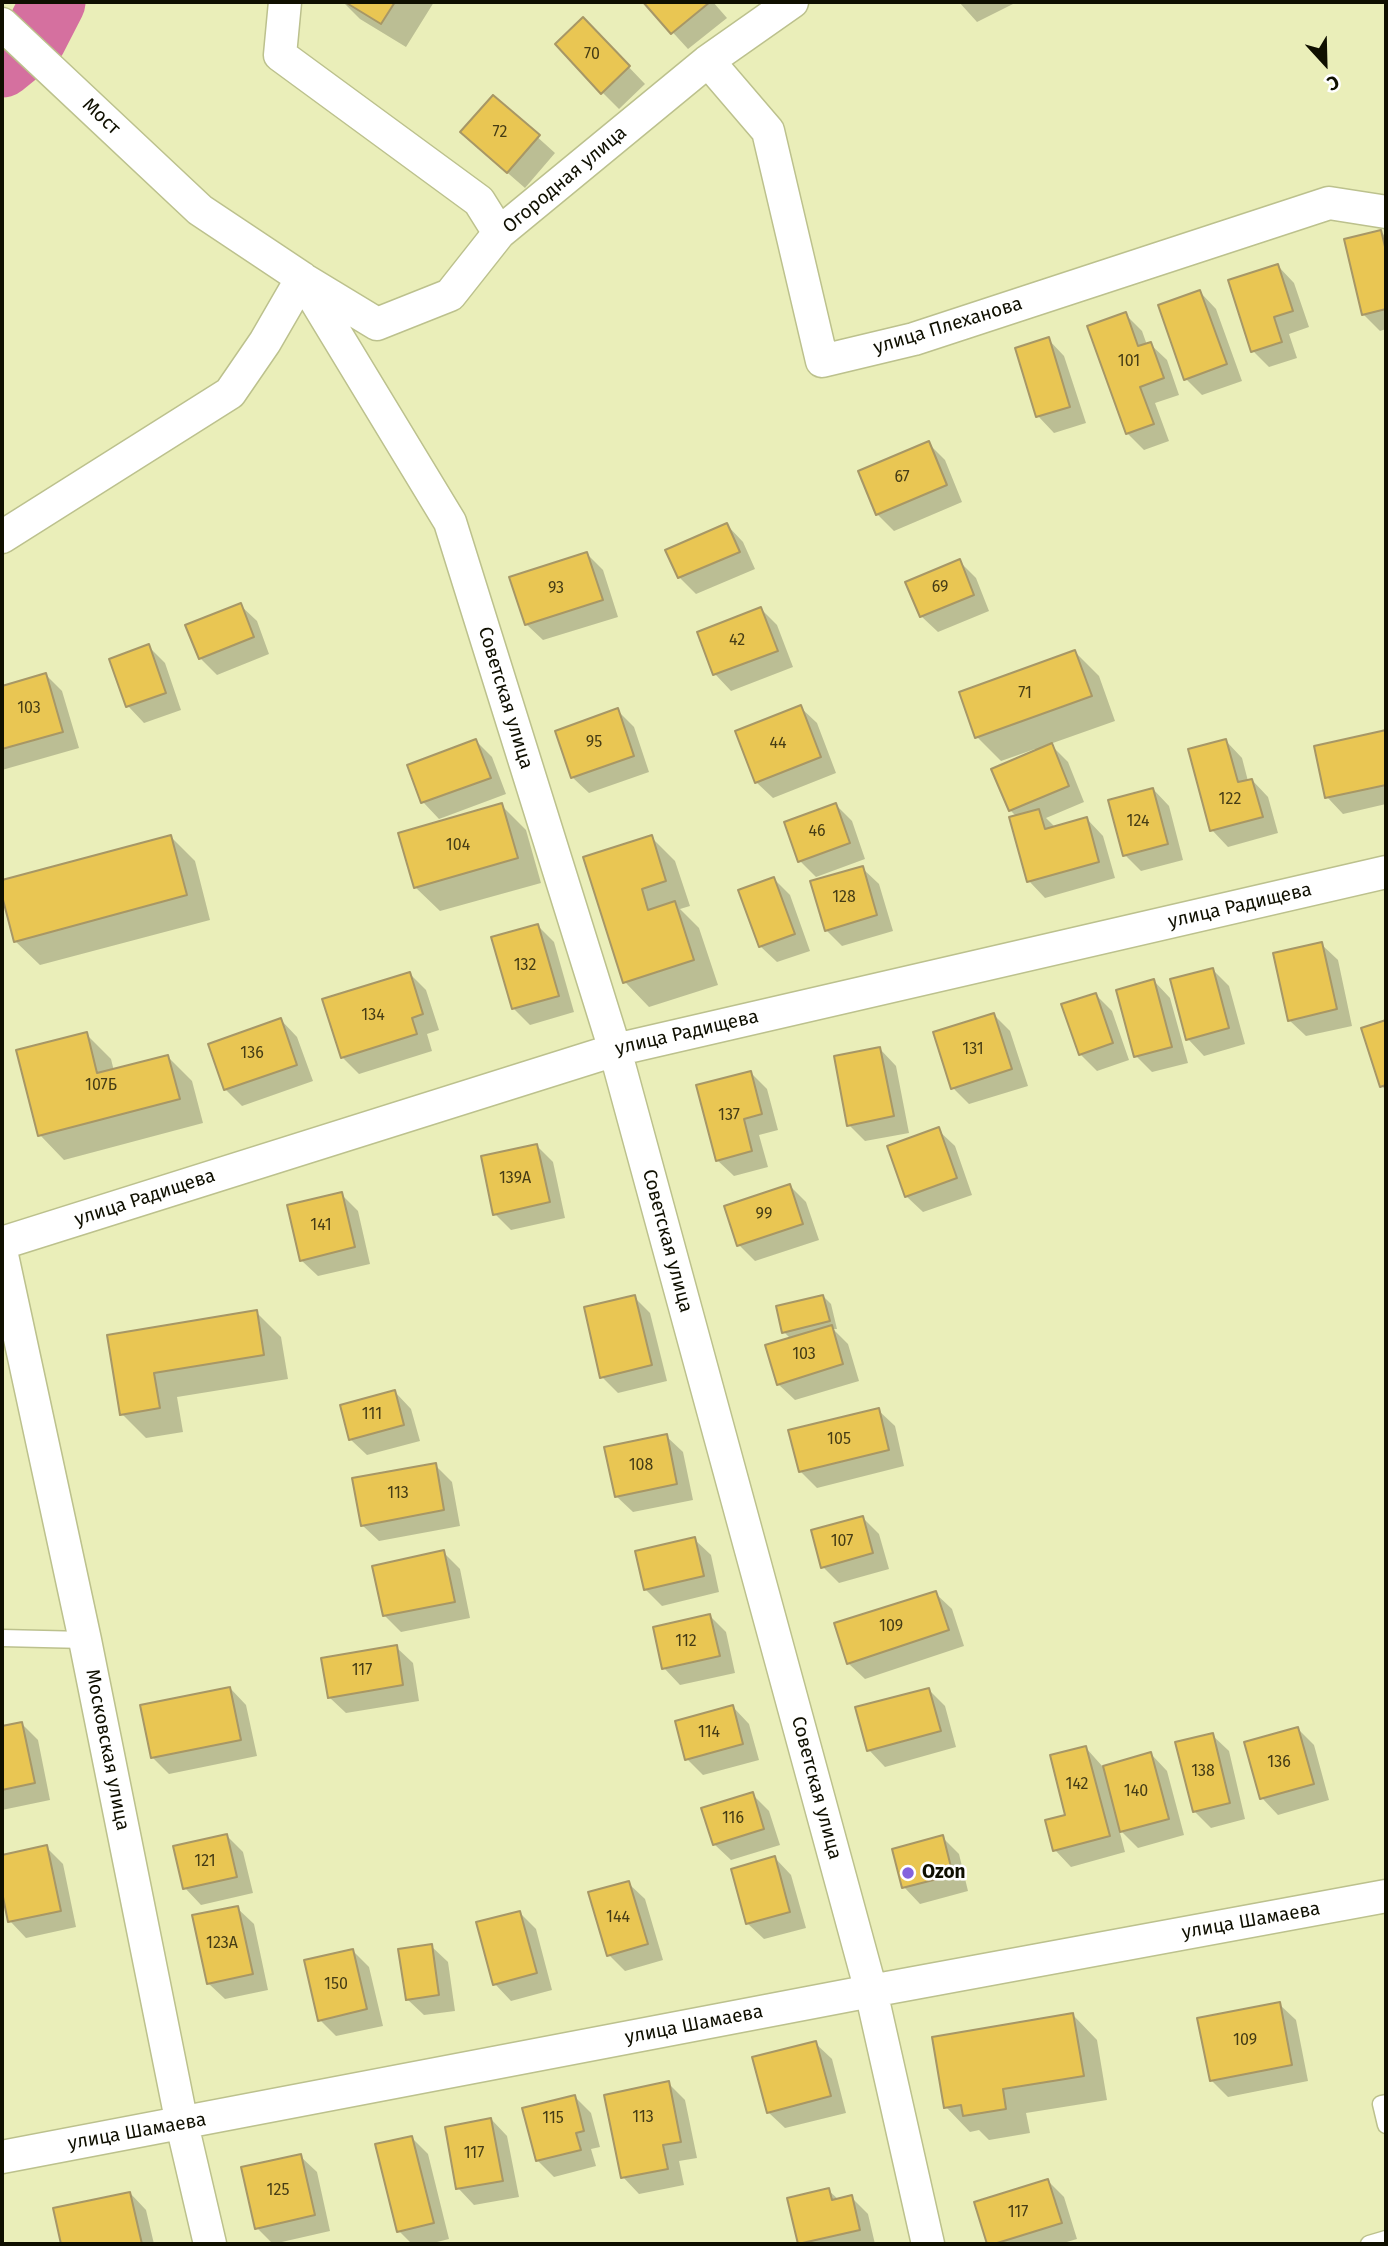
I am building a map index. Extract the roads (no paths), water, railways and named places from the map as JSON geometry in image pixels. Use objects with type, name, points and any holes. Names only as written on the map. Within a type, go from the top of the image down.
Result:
[{"type":"street","points":[[285,2],[280,55],[479,201],[499,233]]},
{"type":"street","name":"Огородная улица","points":[[302,278],[377,324],[450,295],[499,233],[708,61],[792,2]]},
{"type":"street","name":"Мост","points":[[2,24],[200,210],[302,278]]},
{"type":"street","name":"улица Плеханова","points":[[708,61],[768,131],[822,361],[914,339],[1329,203],[1386,212]]},
{"type":"street","points":[[2,537],[230,393],[265,342],[302,278]]},
{"type":"street","name":"Советская улица","points":[[302,278],[450,522],[615,1050],[871,1991],[928,2244]]},
{"type":"street","name":"улица Радищева","points":[[2,1243],[615,1050],[1386,872]]},
{"type":"street","name":"Московская улица","points":[[2,1255],[85,1640],[182,2124],[210,2244]]},
{"type":"street","name":"улица Шамаева","points":[[2,2157],[1386,1896]]},
{"type":"lane","points":[[2,1639],[85,1640]]},
{"type":"lane","points":[[1386,2103],[1381,2104],[1386,2125]]},
{"type":"lane","points":[[1368,2244],[1386,2239]]},
{"type":"waterway","points":[[2,65],[34,39],[53,2]]},
{"type":"place","name":"Ozon","points":[[908,1873]]}]
